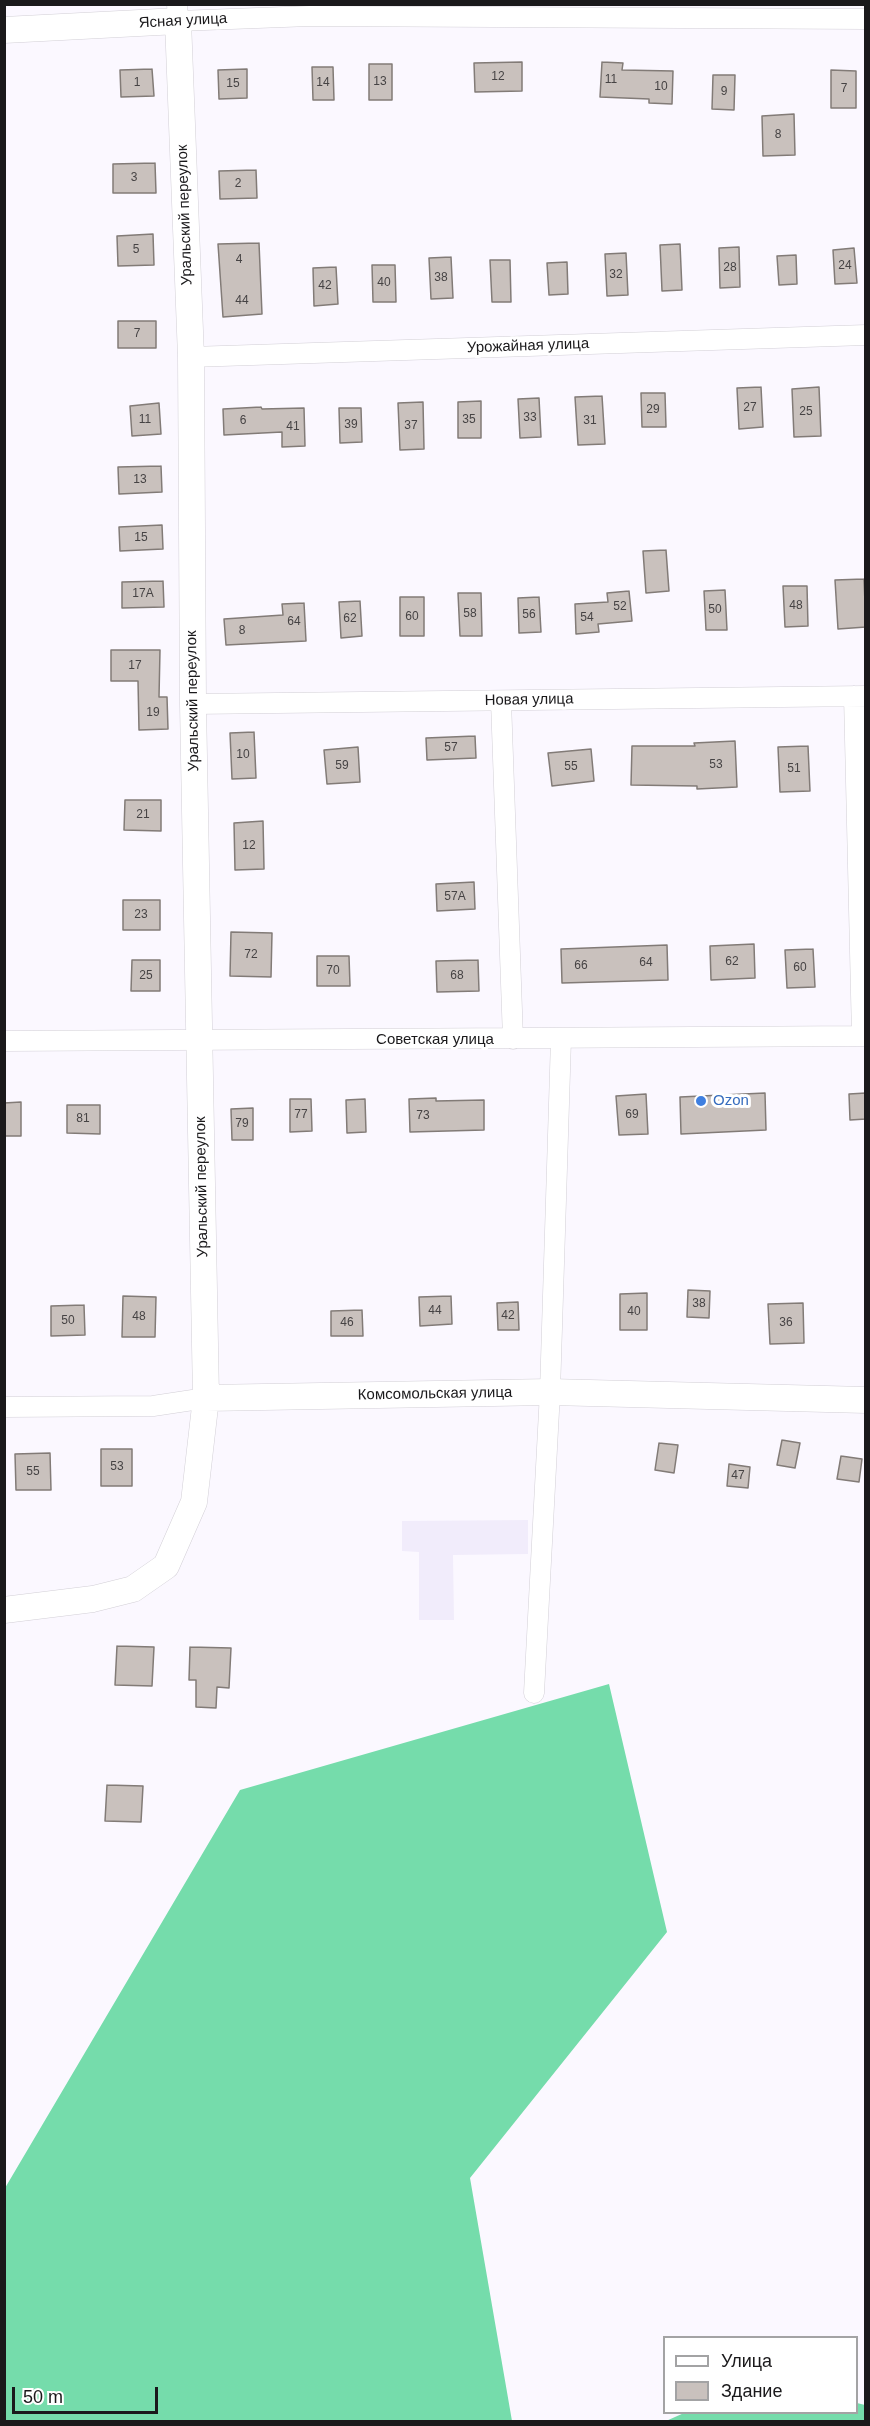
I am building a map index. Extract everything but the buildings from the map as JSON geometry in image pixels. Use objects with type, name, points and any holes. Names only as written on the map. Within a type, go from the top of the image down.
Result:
[{"type":"street","name":"Ясная улица","points":[[4,30],[178,13],[310,16],[866,19]]},
{"type":"street","name":"Уральский переулок","points":[[4,1610],[93,1599],[133,1589],[166,1566],[194,1502],[206,1398],[193,704],[191,357],[178,13]]},
{"type":"street","name":"Урожайная улица","points":[[191,357],[866,335]]},
{"type":"street","name":"Новая улица","points":[[193,704],[860,696]]},
{"type":"street","points":[[860,696],[864,1036]]},
{"type":"street","points":[[501,700],[513,1039]]},
{"type":"street","name":"Советская улица","points":[[4,1041],[864,1036]]},
{"type":"street","points":[[534,1693],[550,1392],[561,1039]]},
{"type":"street","name":"Комсомольская улица","points":[[4,1407],[153,1406],[206,1398],[550,1392],[866,1400]]},
{"type":"shaded area","points":[[528,1520],[528,1554],[453,1555],[454,1620],[419,1620],[419,1552],[402,1551],[402,1521]]},
{"type":"green space","points":[[609,1684],[667,1932],[470,2178],[512,2421],[5,2421],[5,2188],[240,1790]]},
{"type":"green space","points":[[858,2403],[865,2405],[865,2421],[666,2421],[682,2414],[858,2414]]},
{"type":"place","name":"Ozon","points":[[701,1101]]}]
